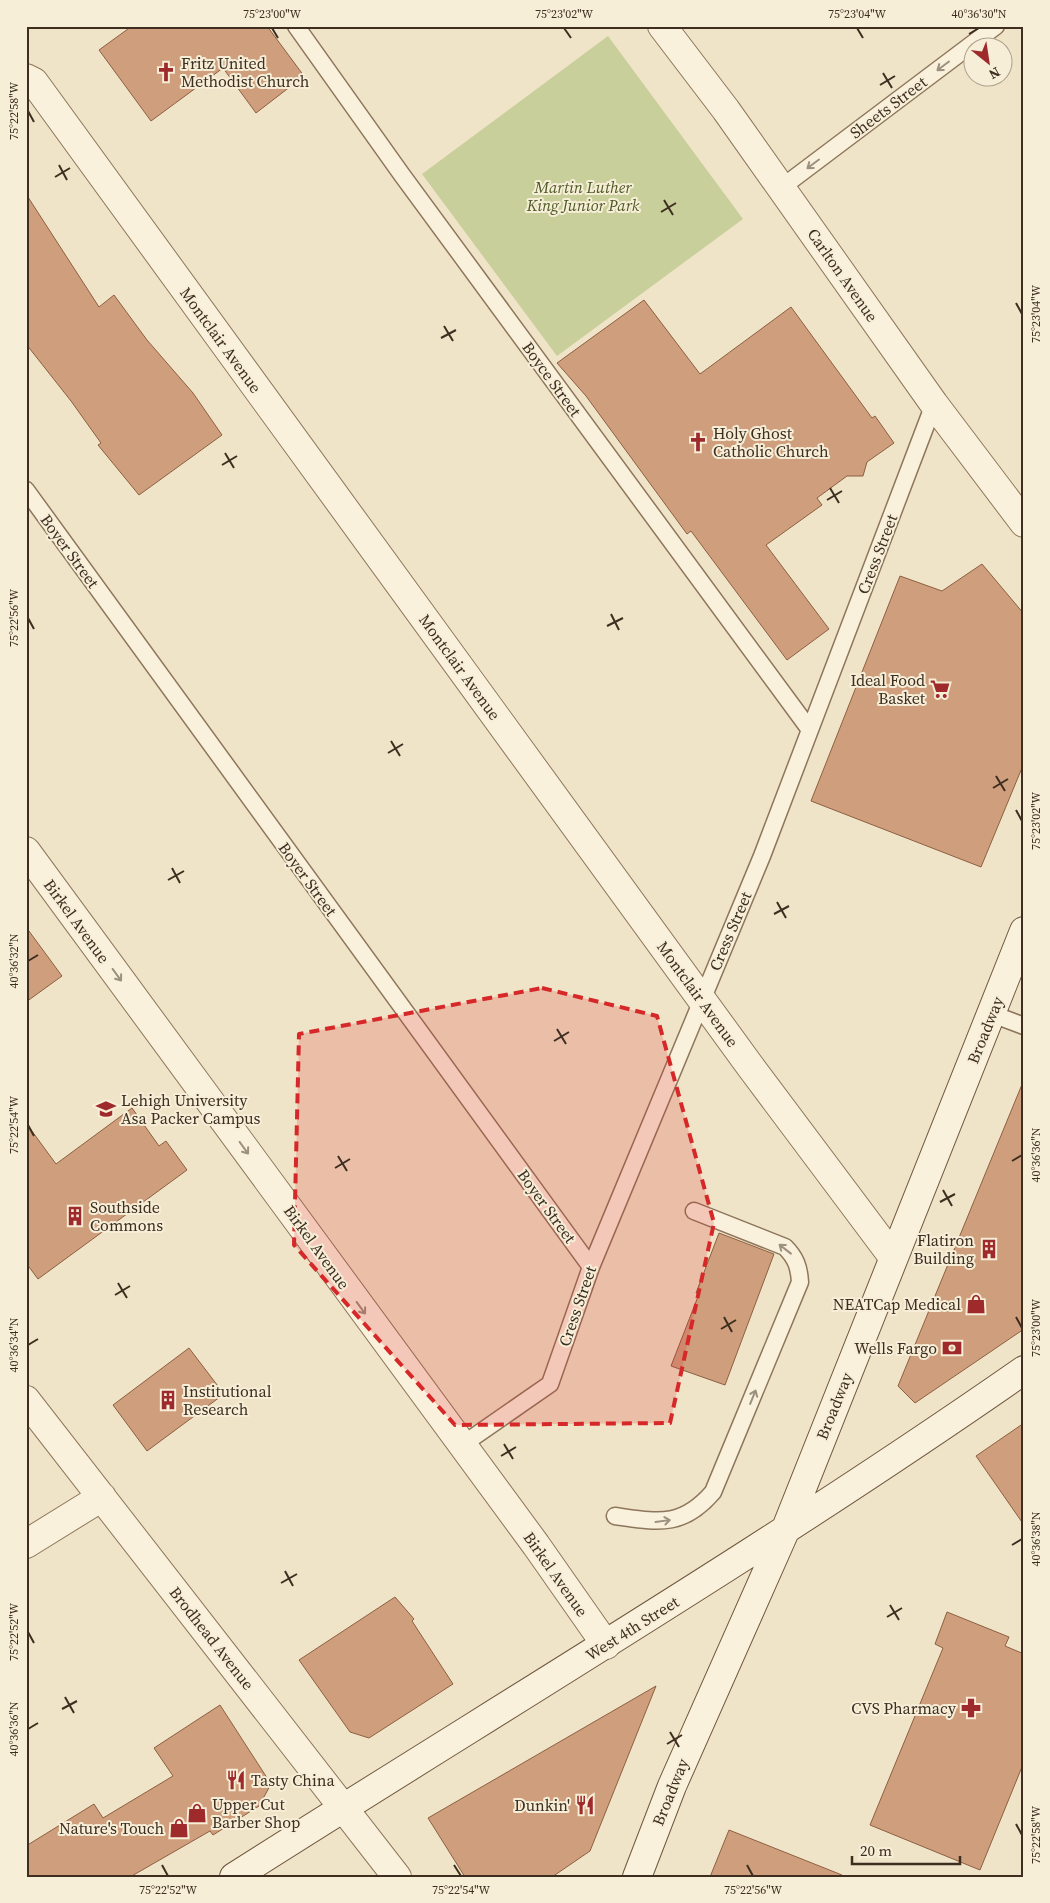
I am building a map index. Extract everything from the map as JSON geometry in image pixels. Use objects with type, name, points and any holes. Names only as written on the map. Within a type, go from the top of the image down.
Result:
[{"type":"street","name":"Carlton Avenue","points":[[662,26],[726,110],[934,404],[1024,523]]},
{"type":"street","name":"Montclair Avenue","points":[[26,78],[34,82],[701,999],[893,1257]]},
{"type":"street","name":"Birkel Avenue","points":[[26,851],[536,1545],[606,1645]]},
{"type":"street","name":"Broadway","points":[[637,1877],[672,1786],[785,1531],[1024,931]]},
{"type":"street","name":"West 4th Street","points":[[234,1877],[785,1531],[1024,1370]]},
{"type":"street","name":"Brodhead Avenue","points":[[26,1400],[397,1877]]},
{"type":"street","points":[[26,1544],[102,1497]]},
{"type":"lane","name":"Boyce Street","points":[[296,26],[402,175],[810,730]]},
{"type":"lane","name":"Sheets Street","points":[[781,188],[996,26]]},
{"type":"lane","name":"Cress Street","points":[[462,1445],[550,1384],[591,1267],[762,856],[934,404]]},
{"type":"lane","name":"Boyer Street","points":[[26,490],[591,1267]]},
{"type":"lane","points":[[992,1014],[1024,1026]]},
{"type":"lane","points":[[615,1516],[657,1522],[674,1519],[692,1511],[713,1492],[800,1282],[799,1267],[785,1247],[694,1211]]},
{"type":"highlighted area","points":[[542,988],[657,1016],[714,1223],[670,1423],[455,1425],[294,1245],[299,1034]]},
{"type":"green space","name":"Martin Luther King Junior Park","points":[[608,36],[743,219],[557,356],[422,174]]},
{"type":"building","name":"Fritz United Methodist Church","points":[[132,26],[267,26],[304,76],[256,113],[223,68],[151,121],[99,50]]},
{"type":"building","points":[[26,194],[99,307],[114,295],[147,340],[193,393],[222,435],[139,495],[98,445],[101,443],[26,344]]},
{"type":"building","points":[[644,300],[700,374],[791,307],[872,418],[875,416],[894,443],[867,462],[863,476],[847,476],[817,498],[822,505],[766,545],[829,629],[787,660],[691,531],[687,534],[586,396],[557,363]]},
{"type":"building","name":"Ideal Food Basket","points":[[982,564],[1024,614],[1024,763],[981,867],[811,801],[900,576],[942,591]]},
{"type":"building","points":[[26,927],[62,976],[26,1002]]},
{"type":"building","name":"Flatiron Building","points":[[1023,1082],[1024,1329],[915,1403],[898,1386]]},
{"type":"building","name":"Southside Commons","points":[[132,1108],[159,1146],[166,1141],[187,1170],[38,1279],[26,1263],[26,1123],[56,1164]]},
{"type":"building","points":[[719,1233],[774,1254],[725,1385],[671,1366],[699,1294],[696,1293]]},
{"type":"building","name":"Institutional Research","points":[[189,1348],[224,1394],[147,1451],[113,1405]]},
{"type":"building","points":[[1024,1423],[1024,1525],[976,1456]]},
{"type":"building","points":[[395,1597],[414,1619],[412,1621],[453,1684],[369,1738],[350,1732],[299,1660]]},
{"type":"building","name":"CVS Pharmacy","points":[[947,1612],[1009,1637],[1005,1646],[1024,1654],[1024,1762],[980,1870],[870,1825],[943,1648],[935,1644]]},
{"type":"building","points":[[656,1686],[590,1851],[552,1877],[465,1877],[428,1818]]},
{"type":"building","points":[[220,1705],[271,1784],[259,1806],[213,1835],[210,1831],[130,1877],[26,1877],[26,1846],[94,1804],[103,1818],[173,1776],[154,1748]]},
{"type":"building","points":[[729,1830],[842,1875],[842,1877],[710,1877]]},
{"type":"place","name":"Fritz United Methodist Church","points":[[166,72]]},
{"type":"place","name":"Holy Ghost Catholic Church","points":[[698,442]]},
{"type":"place","name":"Ideal Food Basket","points":[[940,689]]},
{"type":"place","name":"Lehigh University Asa Packer Campus","points":[[106,1109]]},
{"type":"place","name":"Southside Commons","points":[[75,1216]]},
{"type":"place","name":"Flatiron Building","points":[[989,1249]]},
{"type":"place","name":"NEATCap Medical","points":[[976,1304]]},
{"type":"place","name":"Wells Fargo","points":[[952,1348]]},
{"type":"place","name":"Institutional Research","points":[[168,1400]]},
{"type":"place","name":"CVS Pharmacy","points":[[971,1708]]},
{"type":"place","name":"Tasty China","points":[[236,1780]]},
{"type":"place","name":"Dunkin'","points":[[585,1805]]},
{"type":"place","name":"Upper Cut Barber Shop","points":[[197,1813]]},
{"type":"place","name":"Nature's Touch","points":[[179,1828]]}]
